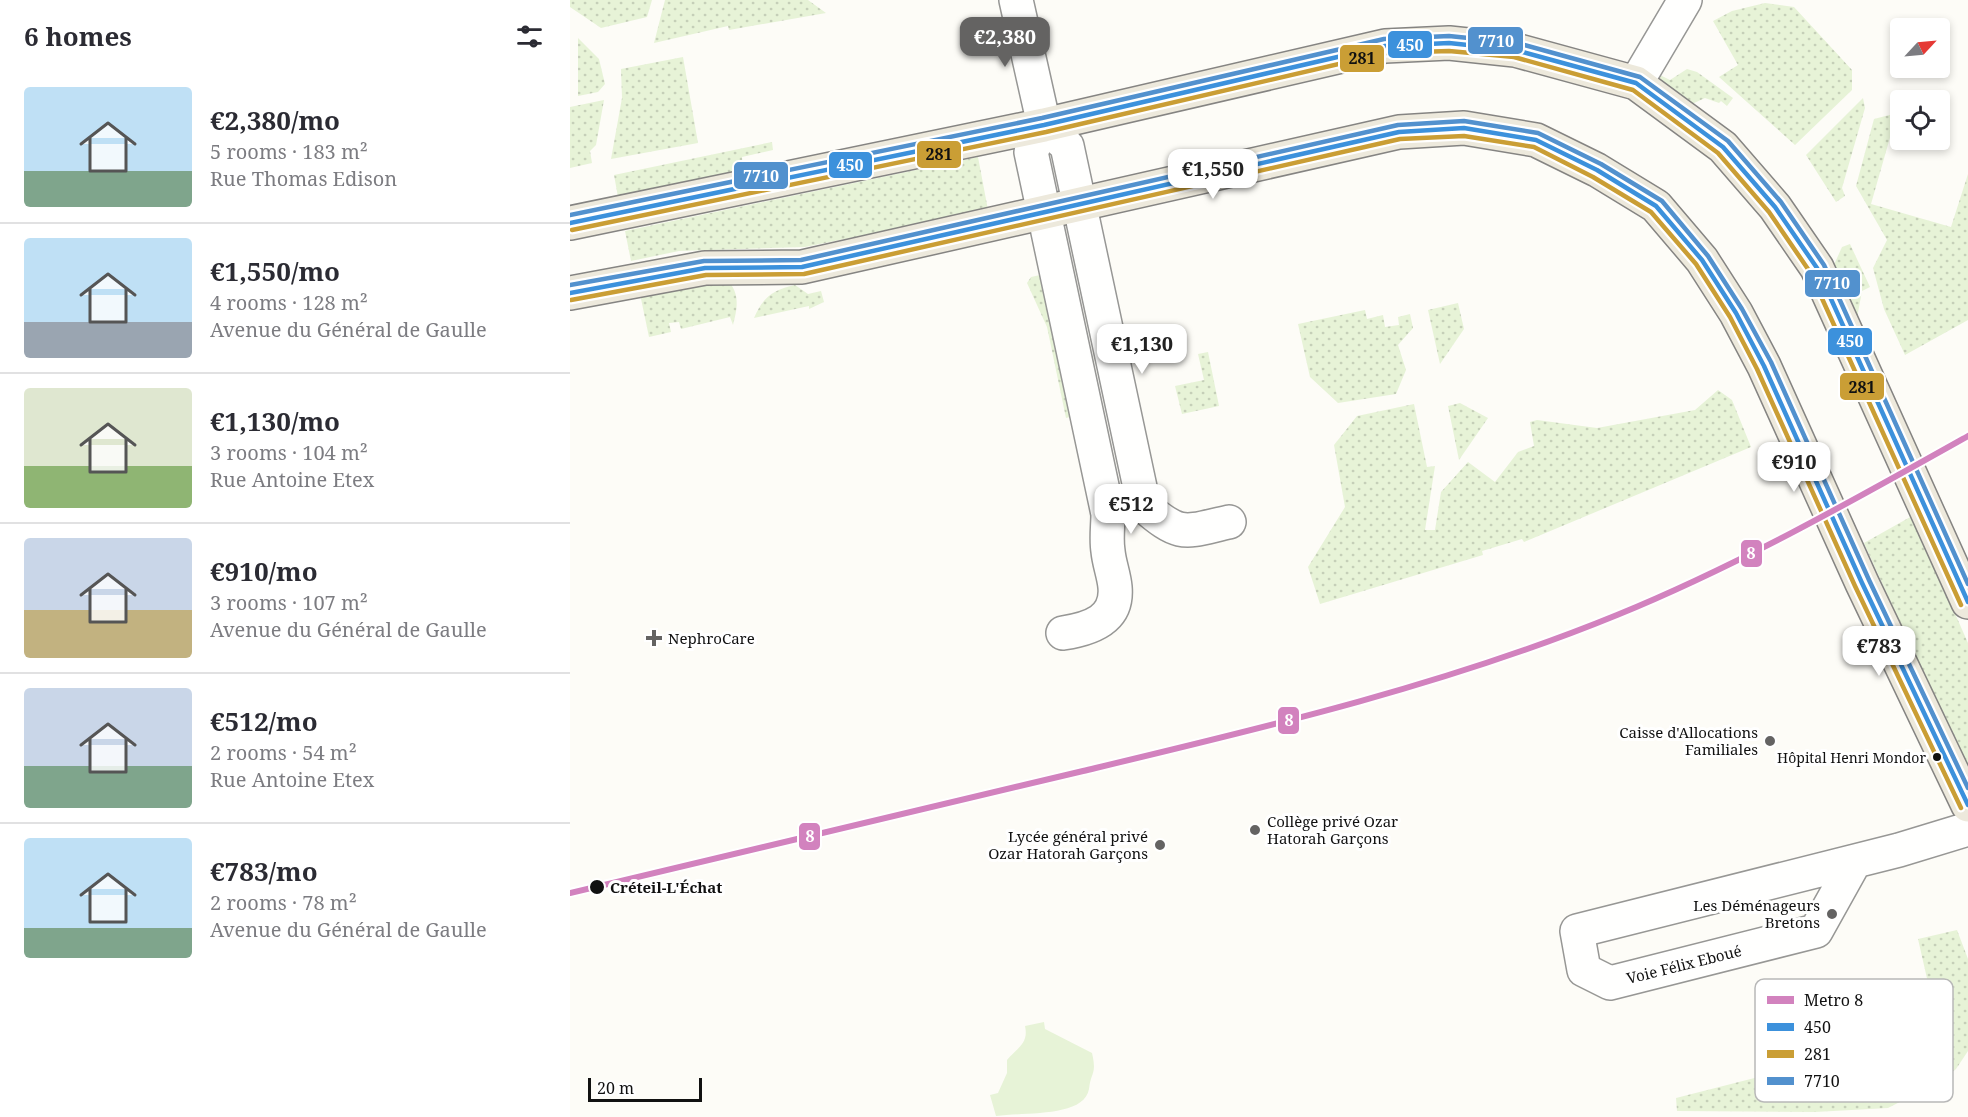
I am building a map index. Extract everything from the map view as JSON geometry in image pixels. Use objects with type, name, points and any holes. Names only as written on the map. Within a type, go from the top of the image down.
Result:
[{"type":"main road","points":[[570,223],[1044,125],[1385,46],[1449,43],[1515,50],[1636,82],[1723,147],[1775,207],[1817,268],[1952,555],[1968,602]]},
{"type":"main road","points":[[570,293],[705,268],[801,267],[1399,132],[1464,128],[1536,140],[1597,170],[1656,206],[1702,260],[1736,313],[1773,383],[1862,583],[1968,805]]},
{"type":"street","points":[[1016,0],[1044,125],[1067,146],[1144,506],[1173,529],[1185,532],[1229,522]]},
{"type":"street","points":[[1636,82],[1686,1]]},
{"type":"street","points":[[1044,125],[1031,152],[1108,514],[1107,550],[1116,588],[1113,608],[1102,622],[1087,629],[1064,633]]},
{"type":"street","points":[[1108,514],[1144,506]]},
{"type":"street","name":"Voie Félix Eboué","points":[[1855,861],[1816,931],[1610,983],[1584,970],[1577,931],[1855,861],[1968,829]]},
{"type":"green space","points":[[570,0],[652,0],[647,17],[601,28],[570,7]]},
{"type":"green space","points":[[665,0],[808,0],[826,13],[729,30],[728,26],[654,43]]},
{"type":"green space","points":[[1765,3],[1794,7],[1852,70],[1852,90],[1795,145],[1719,77],[1738,65],[1713,21],[1732,11]]},
{"type":"green space","points":[[578,38],[599,59],[605,84],[598,92],[578,96]]},
{"type":"green space","points":[[683,57],[698,143],[611,159],[622,98],[621,69]]},
{"type":"green space","points":[[1687,69],[1697,72],[1733,98],[1727,106],[1721,101],[1719,103],[1705,98],[1692,104],[1660,81],[1660,75],[1670,80]]},
{"type":"green space","points":[[1863,98],[1865,108],[1842,188],[1845,196],[1836,202],[1806,155]]},
{"type":"green space","points":[[604,100],[596,145],[590,151],[592,163],[570,168],[570,107]]},
{"type":"green space","points":[[1890,115],[1890,138],[1871,204],[1951,227],[1968,174],[1968,320],[1905,355],[1884,309],[1873,268],[1887,240],[1856,186],[1874,119]]},
{"type":"green space","points":[[772,142],[773,150],[742,157],[743,172],[618,197],[614,175]]},
{"type":"green space","points":[[978,157],[988,210],[805,247],[679,251],[631,261],[625,231]]},
{"type":"green space","points":[[1850,244],[1870,287],[1862,291],[1857,318],[1833,267],[1842,247]]},
{"type":"green space","points":[[1049,273],[1079,415],[1066,418],[1047,327],[1027,283],[1031,277]]},
{"type":"green space","points":[[710,282],[730,283],[733,288],[737,303],[733,325],[730,317],[681,329],[679,322],[669,323],[671,332],[649,337],[640,294]]},
{"type":"green space","points":[[795,285],[808,294],[821,291],[824,302],[809,309],[809,306],[754,318],[765,300],[781,289]]},
{"type":"green space","points":[[1458,303],[1464,329],[1440,364],[1428,310]]},
{"type":"green space","points":[[1365,310],[1367,319],[1383,315],[1385,327],[1399,325],[1398,317],[1410,314],[1413,328],[1398,345],[1406,370],[1396,394],[1338,403],[1310,377],[1298,324]]},
{"type":"green space","points":[[1208,352],[1219,406],[1182,414],[1175,386],[1204,380],[1198,354]]},
{"type":"green space","points":[[1718,390],[1732,400],[1751,447],[1524,542],[1522,539],[1482,551],[1483,555],[1320,604],[1308,567],[1345,507],[1334,445],[1357,416],[1414,404],[1427,467],[1435,466],[1425,530],[1435,530],[1441,492],[1468,462],[1495,482],[1518,452],[1534,446],[1530,422],[1537,420],[1597,428],[1695,410]]},
{"type":"green space","points":[[1460,403],[1488,418],[1459,460],[1448,406]]},
{"type":"green space","points":[[1912,516],[1968,643],[1968,773],[1864,543]]},
{"type":"green space","points":[[1957,930],[1968,959],[1968,1051],[1953,1071],[1953,979],[1927,979],[1918,939]]},
{"type":"green space","points":[[1044,1022],[1045,1029],[1092,1053],[1094,1069],[1085,1098],[1066,1109],[1053,1112],[996,1116],[990,1095],[998,1093],[1007,1073],[1007,1060],[1024,1042],[1025,1026]]},
{"type":"green space","points":[[1755,1078],[1755,1102],[1900,1102],[1888,1108],[1815,1112],[1677,1111],[1676,1098]]},
{"type":"metro line","name":"8","points":[[570,893],[1286,721],[1487,663],[1617,615],[1707,575],[1839,508],[1968,436]]},
{"type":"transit line","name":"7710","points":[[570,215],[1042,118],[1384,39],[1449,36],[1517,43],[1640,77],[1728,141],[1781,202],[1824,265],[1968,584]]},
{"type":"transit line","name":"450","points":[[570,223],[1044,125],[1385,46],[1449,43],[1515,50],[1636,83],[1723,147],[1775,207],[1817,268],[1968,602]]},
{"type":"transit line","name":"281","points":[[572,230],[1046,132],[1386,53],[1449,51],[1514,57],[1633,90],[1718,153],[1769,212],[1810,272],[1961,605]]},
{"type":"transit line","name":"7710","points":[[570,285],[704,261],[801,260],[1398,125],[1464,121],[1538,133],[1601,164],[1662,201],[1708,256],[1742,309],[1771,362],[1869,580],[1968,788]]},
{"type":"transit line","name":"450","points":[[570,293],[705,268],[802,267],[1399,132],[1464,128],[1536,140],[1597,170],[1656,206],[1702,260],[1736,313],[1764,366],[1862,583],[1968,805]]},
{"type":"transit line","name":"281","points":[[571,300],[706,275],[804,274],[1400,139],[1464,136],[1534,147],[1593,177],[1651,212],[1696,264],[1730,317],[1757,369],[1855,586],[1961,808]]},
{"type":"place","name":"NephroCare","points":[[654,638]]},
{"type":"place","name":"Caisse d'Allocations Familiales","points":[[1770,741]]},
{"type":"place","name":"Hôpital Henri Mondor","points":[[1937,757]]},
{"type":"place","name":"Collège privé Ozar Hatorah Garçons","points":[[1255,830]]},
{"type":"place","name":"Lycée général privé Ozar Hatorah Garçons","points":[[1160,845]]},
{"type":"place","name":"Créteil-L'Échat","points":[[597,887]]},
{"type":"place","name":"Les Déménageurs Bretons","points":[[1832,914]]}]
